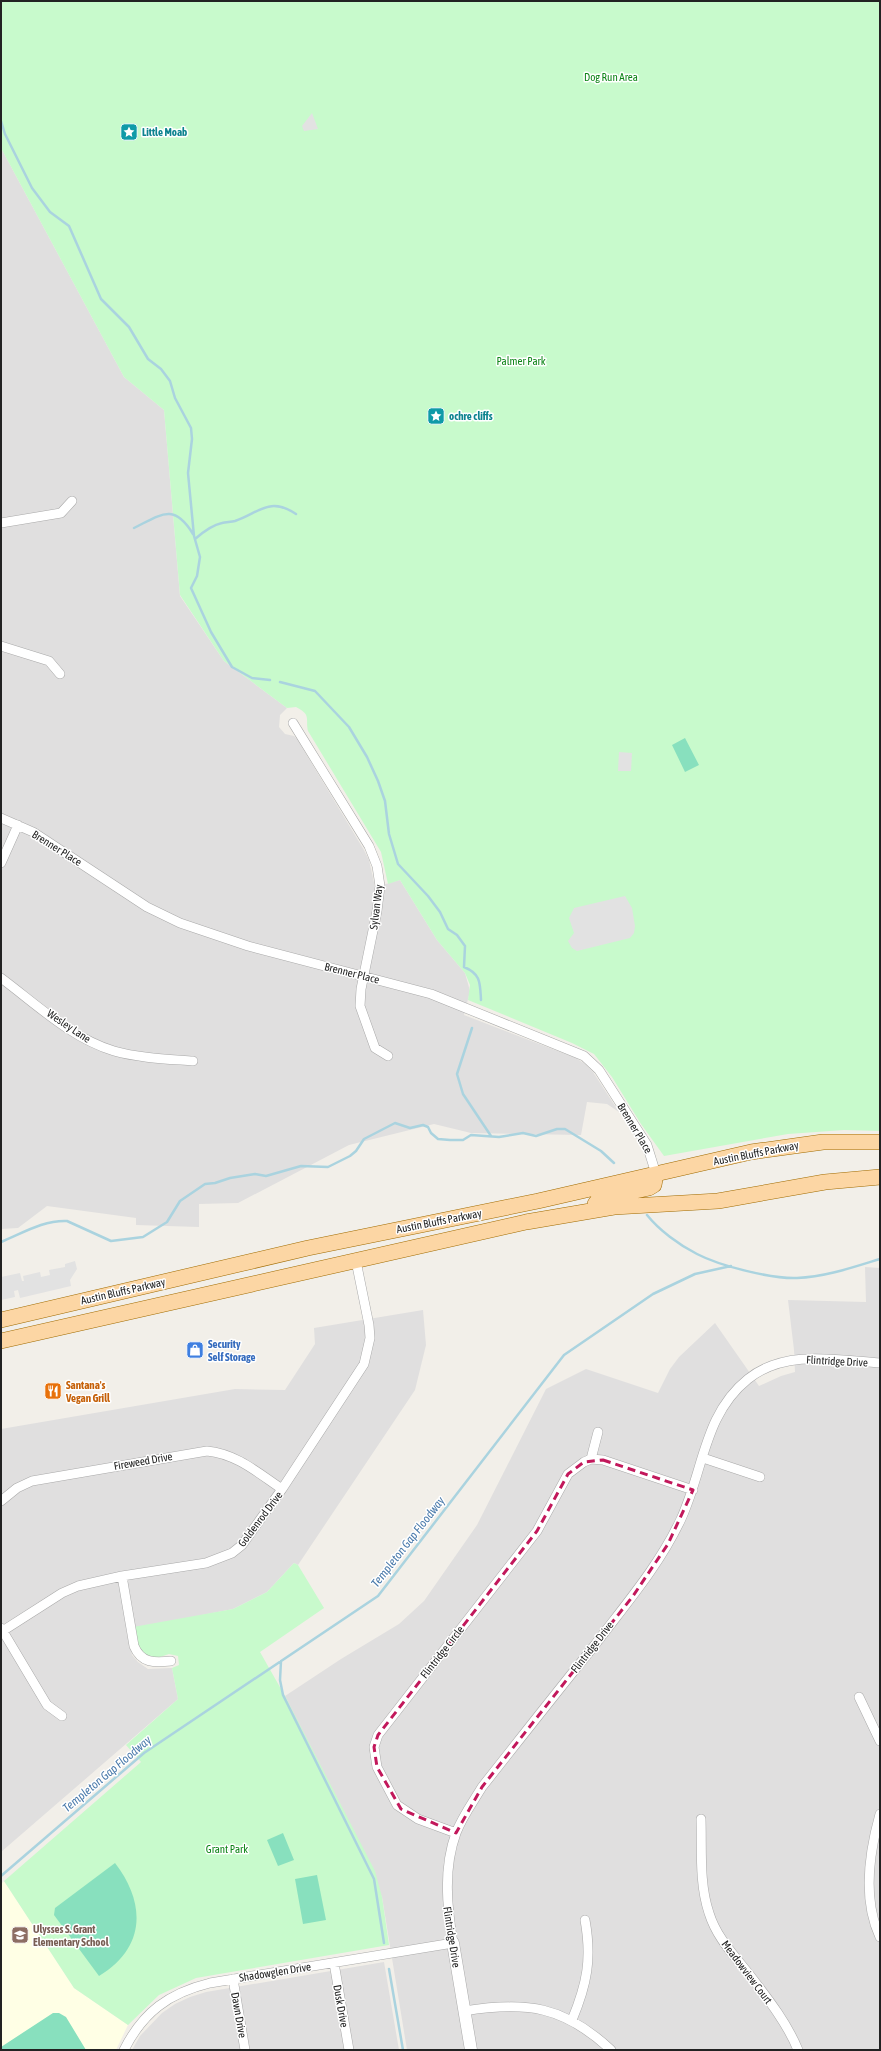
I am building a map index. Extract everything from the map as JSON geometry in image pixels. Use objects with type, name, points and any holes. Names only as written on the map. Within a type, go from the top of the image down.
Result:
[{"type":"main road","name":"Austin Bluffs Parkway","points":[[1,1320],[308,1248],[656,1174],[751,1152],[845,1140],[880,1142]]},
{"type":"main road","points":[[589,1210],[600,1199],[649,1188],[654,1185],[656,1174]]},
{"type":"main road","name":"Austin Bluffs Parkway","points":[[1,1341],[589,1210],[614,1206],[718,1201],[825,1182],[880,1177]]},
{"type":"street","points":[[1,523],[60,513],[72,501]]},
{"type":"street","points":[[1,646],[49,661],[60,674]]},
{"type":"street","name":"Sylvan Way","points":[[293,723],[369,846],[377,866],[379,898],[360,998],[362,1014],[375,1048],[388,1056]]},
{"type":"street","name":"Brenner Place","points":[[1,818],[38,835],[147,907],[180,923],[248,946],[431,994],[584,1056],[599,1070],[647,1145],[656,1174]]},
{"type":"street","points":[[1,863],[18,825]]},
{"type":"street","name":"Wesley Lane","points":[[1,978],[70,1029],[91,1042],[126,1054],[193,1061]]},
{"type":"street","name":"Goldenrod Drive","points":[[1,1630],[62,1593],[78,1586],[122,1576],[206,1563],[232,1553],[249,1537],[364,1364],[368,1350],[369,1324],[356,1261]]},
{"type":"street","name":"Flintridge Drive","points":[[471,2050],[448,1911],[447,1879],[456,1833],[482,1787],[651,1571],[668,1544],[692,1490],[713,1425],[720,1409],[733,1393],[744,1383],[766,1369],[785,1362],[804,1358],[880,1363]]},
{"type":"street","points":[[598,1432],[591,1459],[603,1460],[692,1490]]},
{"type":"street","name":"Fireweed Drive","points":[[1,1501],[17,1488],[32,1481],[207,1451],[220,1452],[233,1457],[282,1489]]},
{"type":"street","points":[[702,1458],[760,1477]]},
{"type":"street","name":"Flintridge Circle","points":[[456,1833],[418,1819],[397,1805],[377,1767],[374,1747],[378,1735],[537,1531],[568,1474],[577,1466],[591,1459]]},
{"type":"street","points":[[122,1576],[134,1646],[137,1652],[142,1658],[151,1662],[171,1661]]},
{"type":"street","points":[[1,1630],[47,1706],[62,1716]]},
{"type":"street","points":[[859,1697],[880,1741]]},
{"type":"street","points":[[880,1814],[873,1839],[869,1896],[875,1927],[880,1937]]},
{"type":"street","name":"Meadowview Court","points":[[701,1819],[703,1889],[709,1913],[726,1947],[753,1979],[776,2012],[798,2050]]},
{"type":"street","points":[[572,2020],[582,1994],[588,1969],[589,1945],[585,1920]]},
{"type":"street","name":"Shadowglen Drive","points":[[124,2050],[140,2023],[166,2000],[192,1987],[233,1979],[453,1944]]},
{"type":"street","name":"Dusk Drive","points":[[334,1963],[349,2050]]},
{"type":"street","name":"Dawn Drive","points":[[233,1979],[244,2050]]},
{"type":"street","points":[[464,2011],[514,2006],[542,2010],[572,2020],[584,2027],[611,2050]]},
{"type":"highlighted area","points":[[603,1460],[693,1490],[668,1544],[633,1596],[482,1787],[456,1833],[401,1809],[377,1767],[374,1747],[378,1735],[537,1531],[568,1474],[584,1462]]},
{"type":"shaded area","points":[[312,113],[318,129],[304,131],[302,126]]},
{"type":"shaded area","points":[[1,148],[124,377],[164,410],[180,596],[224,661],[287,708],[280,715],[279,727],[285,734],[294,736],[297,739],[364,850],[369,860],[375,887],[400,880],[437,940],[465,973],[470,991],[464,1015],[576,1058],[593,1072],[619,1112],[607,1104],[587,1102],[581,1135],[471,1133],[434,1124],[349,1145],[238,1203],[199,1204],[199,1227],[136,1225],[136,1218],[47,1206],[18,1228],[1,1229]]},
{"type":"shaded area","points":[[619,752],[632,753],[631,771],[618,771]]},
{"type":"shaded area","points":[[625,896],[632,908],[635,926],[634,933],[630,938],[577,951],[572,948],[568,941],[574,933],[569,918],[574,908]]},
{"type":"shaded area","points":[[75,1261],[77,1269],[70,1280],[71,1286],[20,1298],[18,1290],[14,1291],[15,1297],[1,1300],[1,1277],[20,1273],[22,1281],[24,1281],[23,1276],[40,1272],[41,1277],[50,1275],[49,1270],[65,1267],[65,1264]]},
{"type":"shaded area","points":[[865,1267],[880,1268],[880,2050],[407,2050],[382,1897],[285,1696],[341,1659],[399,1624],[424,1601],[477,1525],[546,1389],[586,1369],[658,1393],[670,1369],[679,1357],[715,1323],[759,1386],[781,1376],[795,1372],[788,1300],[866,1302]]},
{"type":"shaded area","points":[[423,1310],[426,1345],[415,1390],[298,1565],[294,1563],[267,1592],[233,1609],[126,1630],[132,1655],[138,1662],[148,1669],[172,1668],[178,1699],[1,1852],[1,1429],[235,1389],[285,1390],[315,1344],[314,1328]]},
{"type":"shaded area","name":"Ulysses S. Grant Elementary School","points":[[4,1881],[74,1988],[128,2025],[116,2050],[1,2050],[1,1884]]},
{"type":"shaded area","points":[[384,1962],[399,2050],[132,2050],[140,2036],[162,2013],[175,2004],[190,1997],[206,1992]]},
{"type":"green space","name":"Palmer Park","points":[[1,1],[880,1],[880,1131],[844,1130],[788,1134],[664,1156],[641,1124],[612,1077],[594,1054],[572,1043],[468,1000],[470,985],[465,973],[437,940],[400,880],[388,884],[381,852],[308,731],[307,718],[304,712],[296,707],[287,708],[224,661],[180,595],[164,410],[124,377],[1,148]]},
{"type":"green space","points":[[685,738],[699,765],[685,772],[672,745]]},
{"type":"green space","name":"Grant Park","points":[[294,1563],[298,1565],[324,1608],[260,1652],[285,1696],[375,1871],[382,1897],[389,1945],[196,1978],[159,1995],[128,2025],[74,1988],[4,1881],[141,1762],[126,1745],[178,1699],[172,1668],[179,1665],[178,1656],[169,1654],[157,1658],[143,1656],[137,1645],[133,1627],[233,1609],[267,1592]]},
{"type":"green space","points":[[283,1833],[294,1860],[278,1866],[267,1840]]},
{"type":"green space","points":[[115,1863],[125,1878],[132,1894],[136,1909],[136,1924],[133,1938],[126,1952],[114,1965],[99,1976],[54,1915],[55,1908]]},
{"type":"green space","points":[[317,1875],[326,1920],[303,1924],[295,1879]]},
{"type":"green space","points":[[53,2013],[59,2013],[66,2017],[86,2050],[1,2050],[1,2047]]},
{"type":"waterway","points":[[1,121],[5,134],[32,188],[50,212],[69,226],[101,299],[129,327],[148,359],[161,369],[170,381],[175,398],[191,428],[192,439],[188,473],[194,536],[200,557],[197,576],[191,588],[211,632],[232,667],[252,678],[270,680]]},
{"type":"waterway","points":[[195,539],[204,531],[215,525],[235,521],[271,506],[278,506],[296,514]]},
{"type":"waterway","points":[[134,528],[152,519],[167,514],[180,518],[193,534]]},
{"type":"waterway","name":"Templeton Gap Floodway","points":[[280,682],[315,691],[349,727],[367,757],[378,781],[385,801],[389,834],[398,864],[428,896],[440,912],[448,929],[457,935],[465,946],[464,967],[477,976],[480,984],[481,1000]]},
{"type":"waterway","name":"Templeton Gap Floodway","points":[[472,1028],[457,1074],[463,1094],[491,1136]]},
{"type":"waterway","name":"Templeton Gap Floodway","points":[[1,1242],[41,1225],[58,1221],[67,1221],[111,1241],[143,1237],[167,1222],[180,1201],[205,1184],[255,1174],[266,1176],[301,1166],[328,1167],[350,1156],[356,1151],[364,1139],[395,1123],[410,1128],[423,1125],[428,1127],[431,1133],[438,1139],[450,1140],[463,1140],[471,1135],[499,1137],[523,1133],[536,1136],[557,1129],[565,1129],[601,1151],[614,1163]]},
{"type":"waterway","name":"Templeton Gap Floodway","points":[[647,1215],[670,1237],[697,1254],[719,1263],[760,1274],[786,1278],[818,1276],[880,1259]]},
{"type":"waterway","name":"Templeton Gap Floodway","points":[[1,1876],[144,1753],[378,1596],[564,1355],[653,1294],[695,1274],[731,1266]]},
{"type":"waterway","points":[[281,1661],[280,1680],[283,1695],[374,1879],[384,1943]]},
{"type":"waterway","points":[[389,1969],[403,2050]]},
{"type":"place","name":"Little Moab","points":[[129,132]]},
{"type":"place","name":"ochre cliffs","points":[[436,416]]},
{"type":"place","name":"Security Self Storage","points":[[195,1350]]},
{"type":"place","name":"Santana's Vegan Grill","points":[[53,1391]]},
{"type":"place","name":"Ulysses S. Grant Elementary School","points":[[20,1935]]},
{"type":"park label","name":"Dog Run Area","points":[[611,77]]}]
